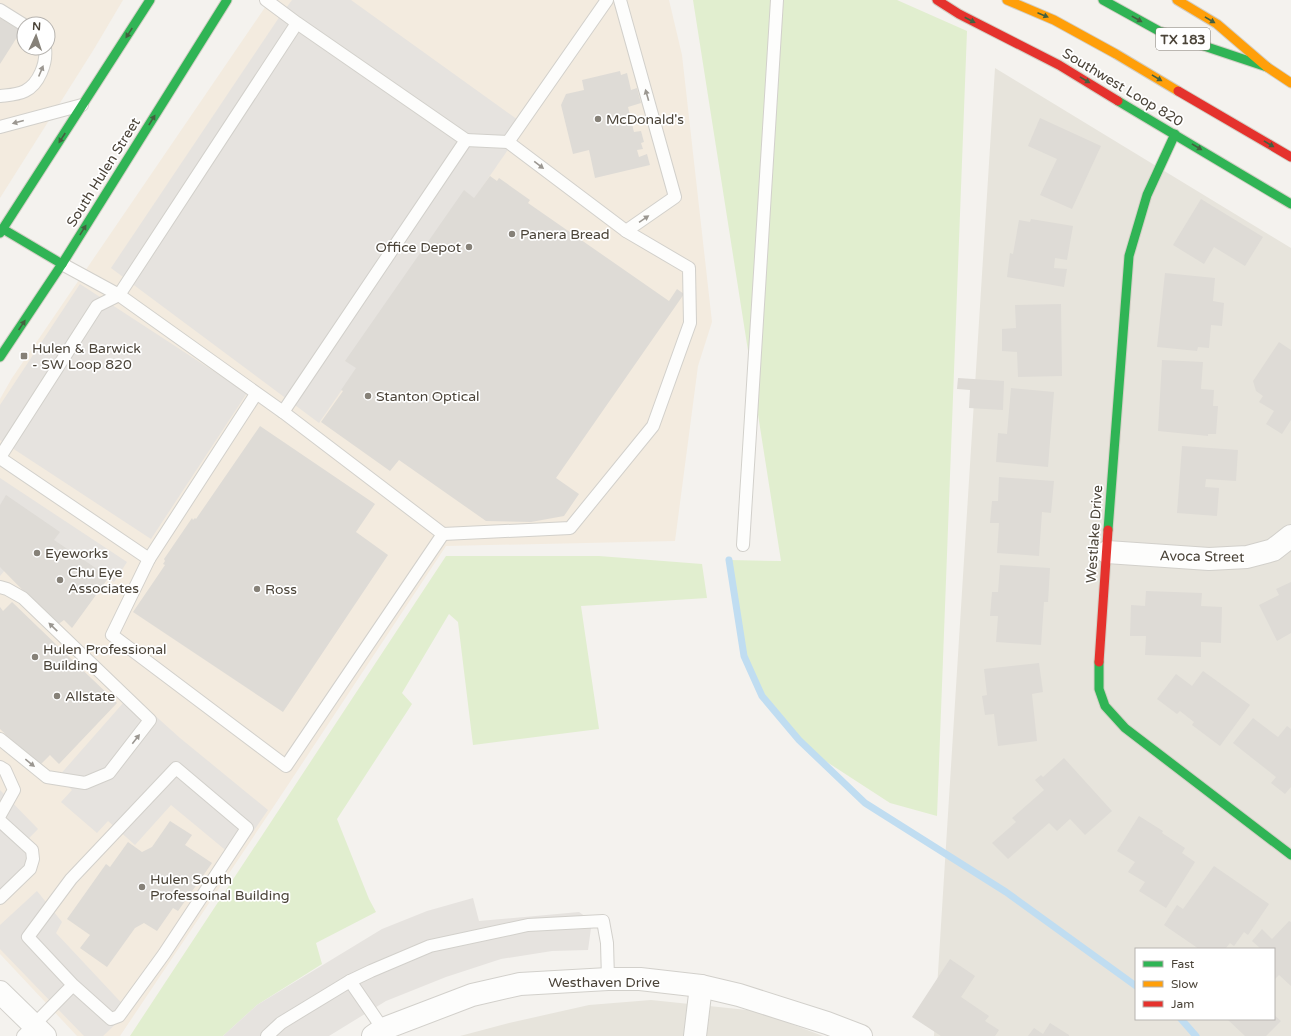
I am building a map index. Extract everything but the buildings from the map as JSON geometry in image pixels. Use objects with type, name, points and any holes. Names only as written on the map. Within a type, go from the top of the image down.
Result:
[{"type":"main road","points":[[62,264],[1,231],[150,0]]},
{"type":"main road","name":"South Hulen Street","points":[[0,357],[62,264],[227,0]]},
{"type":"main road","name":"Southwest Loop 820","points":[[937,0],[959,14],[1060,65],[1291,204]]},
{"type":"main road","points":[[1007,0],[1068,27],[1291,157]]},
{"type":"main road","name":"TX 183","points":[[1103,0],[1159,31],[1267,67]]},
{"type":"main road","points":[[1177,0],[1217,24],[1267,67],[1291,83]]},
{"type":"main road","name":"Westlake Drive","points":[[1175,134],[1147,196],[1129,256],[1098,669],[1099,689],[1105,706],[1125,728],[1291,855]]},
{"type":"street","name":"Avoca Street","points":[[1107,552],[1209,559],[1247,557],[1273,550],[1291,536]]},
{"type":"street","name":"Westhaven Drive","points":[[378,1032],[472,995],[513,986],[640,979],[702,986],[772,1005],[861,1036]]},
{"type":"street","points":[[695,1036],[702,986]]},
{"type":"street","points":[[0,992],[34,1033]]},
{"type":"lane","points":[[62,264],[119,295],[283,412],[443,534],[570,528],[653,426],[690,323],[689,268],[626,231],[508,142],[466,140],[266,0]]},
{"type":"lane","points":[[508,142],[607,0]]},
{"type":"lane","points":[[620,0],[675,197],[626,231]]},
{"type":"lane","points":[[743,545],[777,0]]},
{"type":"lane","points":[[0,10],[16,20]]},
{"type":"lane","points":[[149,559],[0,457],[97,306],[119,295],[297,23]]},
{"type":"lane","points":[[0,96],[24,91],[33,85],[43,68],[46,56]]},
{"type":"lane","points":[[0,127],[83,105]]},
{"type":"lane","points":[[283,412],[466,140]]},
{"type":"lane","points":[[256,394],[149,559],[112,636],[286,766],[443,534]]},
{"type":"lane","points":[[0,587],[7,589],[23,598],[150,720],[109,773],[85,783],[47,777],[0,738]]},
{"type":"lane","points":[[0,767],[5,770],[14,790],[0,814]]},
{"type":"lane","points":[[176,768],[247,828],[164,954],[119,1016],[111,1019],[73,985],[28,937],[71,878],[176,768]]},
{"type":"lane","points":[[0,821],[32,850],[33,859],[30,869],[0,898]]},
{"type":"lane","points":[[267,1036],[280,1023],[371,970],[430,946],[528,925],[603,921],[608,943],[608,980]]},
{"type":"lane","points":[[350,981],[378,1032]]},
{"type":"lane","points":[[34,1033],[73,985]]},
{"type":"shaded area","points":[[0,0],[123,0],[94,49],[0,198]]},
{"type":"shaded area","points":[[270,0],[669,0],[682,55],[712,322],[698,366],[675,541],[446,546],[120,1036],[77,1036],[0,954],[0,399],[12,378]]},
{"type":"shaded area","points":[[292,0],[351,0],[525,125],[319,423],[111,268]]},
{"type":"shaded area","points":[[995,68],[1291,248],[1291,1036],[934,1036]]},
{"type":"shaded area","points":[[80,284],[247,393],[151,539],[0,440],[0,405]]},
{"type":"shaded area","points":[[0,478],[127,562],[114,582],[38,530],[0,576]]},
{"type":"shaded area","points":[[131,694],[180,738],[268,810],[235,858],[171,805],[135,845],[108,821],[97,833],[61,802],[72,790],[58,777]]},
{"type":"shaded area","points":[[0,790],[38,829],[26,841],[33,864],[0,899]]},
{"type":"shaded area","points":[[37,891],[62,922],[56,933],[129,1011],[103,1036],[84,1036],[0,949],[0,925]]},
{"type":"shaded area","points":[[473,898],[479,921],[579,912],[592,921],[588,950],[552,951],[501,959],[446,977],[386,1001],[329,1036],[223,1036],[257,1005],[382,929],[427,911]]},
{"type":"shaded area","points":[[651,1000],[757,1011],[823,1036],[460,1036],[589,1005]]},
{"type":"green space","points":[[693,0],[897,0],[967,31],[937,816],[890,803],[810,751],[767,701],[744,656],[729,560],[781,561]]},
{"type":"green space","points":[[446,556],[599,556],[702,564],[707,598],[581,606],[599,729],[473,745],[458,622],[449,614],[402,693],[412,704],[337,819],[369,899],[376,912],[316,943],[322,964],[257,1005],[223,1036],[130,1036]]},
{"type":"waterway","points":[[729,560],[744,656],[762,696],[799,740],[865,803],[1006,892],[1135,985]]},
{"type":"waterway","points":[[1182,1020],[1196,1036]]},
{"type":"traffic: fast","points":[[0,233],[150,0]]},
{"type":"traffic: fast","points":[[0,357],[62,264],[227,0]]},
{"type":"traffic: fast","points":[[1103,0],[1159,31],[1267,67]]},
{"type":"traffic: fast","points":[[1118,101],[1291,204]]},
{"type":"traffic: fast","points":[[1108,530],[1129,256],[1147,195],[1175,134]]},
{"type":"traffic: fast","points":[[3,229],[62,264]]},
{"type":"traffic: fast","points":[[1099,662],[1099,689],[1105,706],[1125,728],[1291,855]]},
{"type":"traffic: slow","points":[[1007,0],[1054,20],[1116,54],[1178,91]]},
{"type":"traffic: slow","points":[[1177,0],[1217,24],[1267,67],[1291,83]]},
{"type":"traffic: jam","points":[[937,0],[959,14],[1059,65],[1118,101]]},
{"type":"traffic: jam","points":[[1178,91],[1291,157]]},
{"type":"traffic: jam","points":[[1099,662],[1108,530]]},
{"type":"place","name":"McDonald's","points":[[598,119]]},
{"type":"place","name":"Panera Bread","points":[[512,234]]},
{"type":"place","name":"Office Depot","points":[[469,247]]},
{"type":"place","name":"Hulen & Barwick - SW Loop 820","points":[[24,356]]},
{"type":"place","name":"Stanton Optical","points":[[368,396]]},
{"type":"place","name":"Eyeworks","points":[[37,553]]},
{"type":"place","name":"Chu Eye Associates","points":[[60,580]]},
{"type":"place","name":"Ross","points":[[257,589]]},
{"type":"place","name":"Hulen Professional Building","points":[[35,657]]},
{"type":"place","name":"Allstate","points":[[57,696]]},
{"type":"place","name":"Hulen South Professoinal Building","points":[[142,887]]}]
